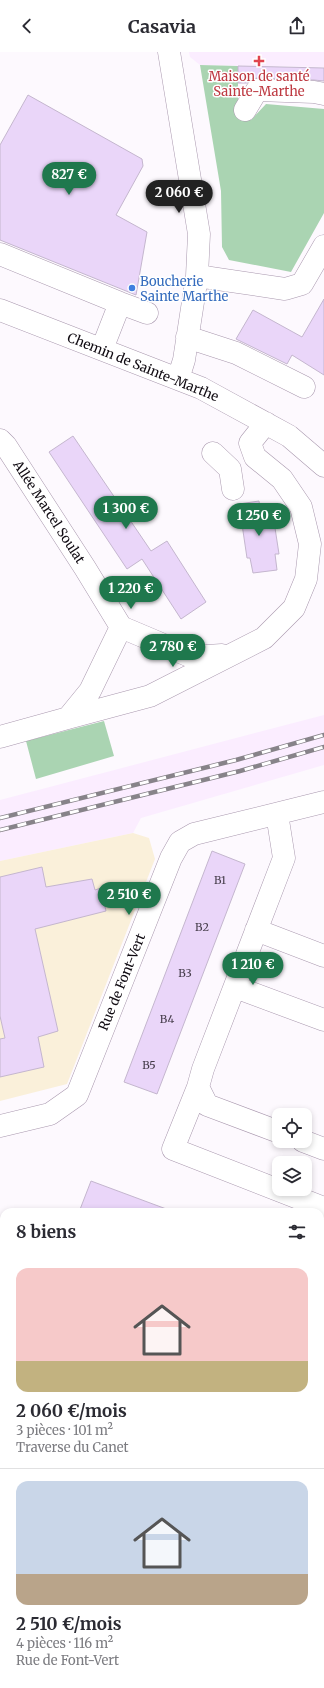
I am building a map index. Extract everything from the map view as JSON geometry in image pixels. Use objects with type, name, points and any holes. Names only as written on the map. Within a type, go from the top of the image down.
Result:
[{"type":"street","points":[[169,52],[199,234],[197,276],[184,360],[178,379]]},
{"type":"street","points":[[245,110],[257,90],[314,92],[324,94]]},
{"type":"street","points":[[197,276],[285,289],[302,284],[324,246]]},
{"type":"street","points":[[0,254],[147,313]]},
{"type":"street","points":[[102,349],[120,303]]},
{"type":"street","name":"Chemin de Sainte-Marthe","points":[[0,310],[201,388],[289,436],[323,463]]},
{"type":"street","points":[[187,337],[236,352],[304,387]]},
{"type":"street","points":[[213,453],[231,479],[250,443],[266,423]]},
{"type":"street","name":"Allée Marcel Soulat","points":[[0,440],[6,446],[86,568],[121,627]]},
{"type":"street","points":[[0,737],[150,696],[264,638],[294,608],[306,579],[310,544],[301,507],[282,479],[255,457],[250,443]]},
{"type":"street","points":[[68,718],[90,691],[121,627],[192,657],[234,654]]},
{"type":"street","name":"Rue de Font-Vert","points":[[0,1126],[50,1114],[77,1095],[171,858],[180,842],[194,834],[324,802]]},
{"type":"street","points":[[278,814],[284,858],[203,1069],[198,1087],[173,1149],[324,1208]]},
{"type":"street","points":[[256,930],[324,956]]},
{"type":"street","points":[[235,987],[324,1020]]},
{"type":"street","points":[[198,1087],[207,1105],[272,1129]]},
{"type":"street","points":[[312,1144],[324,1149]]},
{"type":"shaded area","name":"Maison de santé Sainte-Marthe","points":[[189,52],[324,52],[324,67],[200,65],[190,57]]},
{"type":"shaded area","points":[[324,715],[324,765],[141,818],[133,833],[0,861],[0,800]]},
{"type":"shaded area","points":[[133,833],[149,838],[155,859],[67,1084],[0,1101],[0,861]]},
{"type":"green space","points":[[200,65],[238,66],[238,119],[251,120],[266,104],[324,109],[324,213],[291,272],[229,260],[222,247],[221,191]]},
{"type":"green space","points":[[104,721],[114,756],[36,779],[26,741]]},
{"type":"building","points":[[238,66],[324,68],[324,81],[257,78],[251,79],[247,83],[238,83]]},
{"type":"building","points":[[28,95],[142,159],[143,166],[116,215],[147,232],[136,295],[0,240],[0,145]]},
{"type":"building","points":[[324,299],[324,375],[292,355],[287,364],[236,339],[253,310],[302,337]]},
{"type":"building","points":[[73,436],[151,551],[167,541],[206,602],[181,619],[142,559],[127,569],[49,452]]},
{"type":"building","points":[[259,501],[260,508],[273,515],[279,554],[275,554],[277,570],[253,573],[250,558],[247,558],[239,504]]},
{"type":"building","points":[[212,851],[245,864],[157,1094],[124,1082]]},
{"type":"building","points":[[42,867],[46,887],[92,879],[95,890],[101,888],[106,911],[35,929],[58,1031],[38,1037],[44,1067],[0,1077],[0,1039],[5,1038],[0,1016],[0,877]]},
{"type":"building","points":[[91,1181],[164,1208],[81,1208]]},
{"type":"railway","points":[[0,818],[236,760],[324,735]]},
{"type":"railway","points":[[0,830],[240,771],[324,747]]},
{"type":"place","name":"Maison de santé Sainte-Marthe","points":[[259,61]]},
{"type":"place","name":"Boucherie Sainte Marthe","points":[[132,288]]}]
